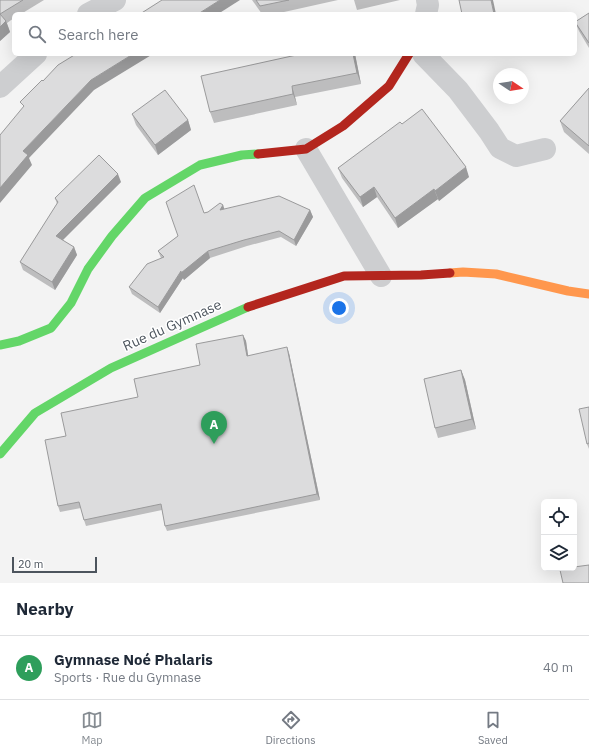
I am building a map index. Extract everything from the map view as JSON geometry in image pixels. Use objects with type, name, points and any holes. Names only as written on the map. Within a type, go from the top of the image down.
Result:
[{"type":"street","points":[[92,12],[115,0]]},
{"type":"street","points":[[426,12],[428,5],[427,0]]},
{"type":"street","points":[[0,87],[34,56]]},
{"type":"street","points":[[0,345],[19,341],[51,328],[71,303],[88,269],[112,236],[145,198],[200,165],[242,155],[306,149],[343,126],[389,86],[408,56]]},
{"type":"street","points":[[425,56],[458,90],[500,148],[516,156],[545,149]]},
{"type":"street","points":[[306,149],[381,276]]},
{"type":"street","name":"Rue du Gymnase","points":[[0,454],[35,413],[111,368],[251,306],[344,276],[381,276],[463,272],[496,274],[589,294]]},
{"type":"building","points":[[0,0],[23,0],[0,14]]},
{"type":"building","points":[[162,0],[220,0],[201,12],[143,12]]},
{"type":"building","points":[[256,0],[289,0],[260,6]]},
{"type":"building","points":[[459,0],[491,0],[494,12],[462,12]]},
{"type":"building","points":[[589,13],[589,43],[577,25],[577,21]]},
{"type":"building","points":[[0,14],[6,21],[0,27]]},
{"type":"building","points":[[73,56],[130,56],[91,80],[23,151],[28,155],[0,188],[0,135],[24,106],[20,102],[58,65]]},
{"type":"building","points":[[292,56],[353,56],[357,73],[292,86],[293,94],[210,112],[201,76]]},
{"type":"building","points":[[589,88],[589,146],[560,121]]},
{"type":"building","points":[[165,90],[188,120],[155,145],[132,114]]},
{"type":"building","points":[[422,109],[466,167],[435,191],[434,189],[395,218],[374,187],[360,197],[338,168],[400,122],[402,124]]},
{"type":"building","points":[[99,155],[118,174],[56,236],[74,247],[52,282],[20,262],[58,202],[55,198]]},
{"type":"building","points":[[194,185],[204,213],[208,212],[220,203],[223,205],[220,210],[279,196],[310,210],[294,240],[279,231],[208,251],[181,273],[181,271],[158,307],[129,287],[147,264],[164,257],[158,251],[178,236],[166,202]]},
{"type":"building","points":[[243,335],[247,356],[287,347],[317,494],[165,526],[161,504],[84,520],[79,502],[58,506],[45,440],[66,436],[61,413],[138,397],[134,379],[200,365],[196,344]]},
{"type":"building","points":[[461,370],[472,419],[435,428],[424,379]]},
{"type":"building","points":[[589,407],[589,443],[587,444],[579,409]]},
{"type":"building","points":[[589,565],[589,583],[563,583],[560,571],[577,571],[577,567]]},
{"type":"traffic: fast","points":[[0,345],[19,341],[51,328],[71,303],[88,269],[112,236],[145,198],[200,165],[242,155],[258,154]]},
{"type":"traffic: fast","points":[[0,454],[35,413],[111,368],[248,307]]},
{"type":"traffic: slow","points":[[450,273],[463,272],[496,274],[568,291],[589,294]]},
{"type":"traffic: jam","points":[[258,154],[306,149],[343,126],[389,86],[408,56]]},
{"type":"traffic: jam","points":[[248,307],[344,276],[450,273]]},
{"type":"place","name":"Gymnase Noé Phalaris","points":[[214,444]]}]
